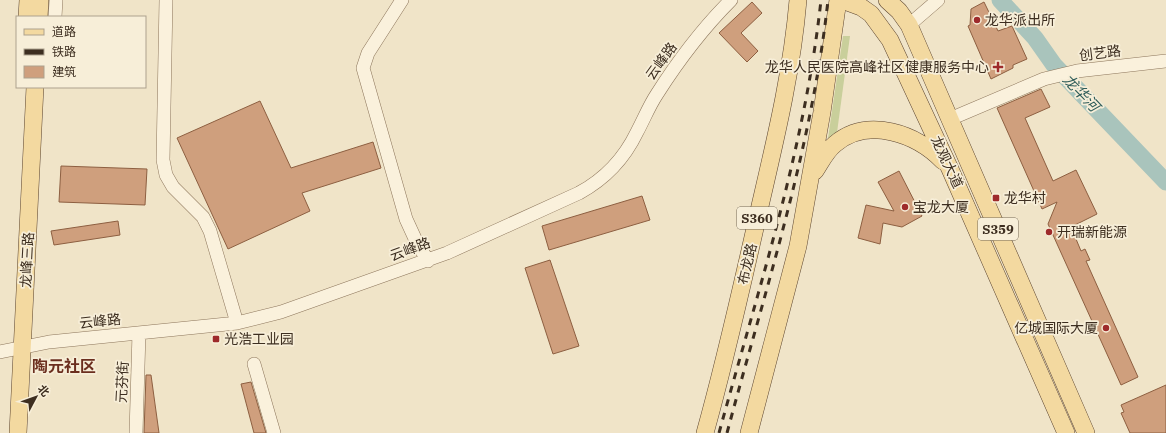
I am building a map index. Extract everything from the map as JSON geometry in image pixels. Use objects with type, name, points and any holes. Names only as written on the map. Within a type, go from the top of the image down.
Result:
[{"type":"main road","points":[[27,16],[28,0]]},
{"type":"main road","points":[[39,16],[40,0]]},
{"type":"main road","name":"布龙路","points":[[705,433],[726,358],[792,63],[798,0]]},
{"type":"main road","points":[[749,433],[798,246],[812,176],[838,0]]},
{"type":"main road","name":"龙观大道","points":[[842,0],[860,7],[871,14],[886,33],[950,169],[1066,433]]},
{"type":"main road","name":"龙观大道","points":[[887,0],[899,11],[909,25],[1086,433]]},
{"type":"main road","points":[[898,0],[909,25]]},
{"type":"main road","name":"龙峰三路","points":[[24,88],[24,211]]},
{"type":"main road","name":"龙峰三路","points":[[7,433],[11,349],[35,88]]},
{"type":"main road","points":[[812,176],[828,151],[835,144],[850,135],[876,130],[896,133],[915,139],[932,150],[950,169]]},
{"type":"main road","name":"龙峰三路","points":[[11,349],[18,433]]},
{"type":"street","points":[[55,16],[56,0]]},
{"type":"street","points":[[166,0],[164,160],[166,176],[173,187],[203,217],[210,231],[236,323]]},
{"type":"street","points":[[402,0],[368,52],[363,68],[406,219],[417,243],[428,260]]},
{"type":"street","name":"云峰路","points":[[11,349],[49,342],[236,323],[281,312],[428,260],[579,193],[592,186],[605,175],[627,150],[656,94],[708,25],[731,0]]},
{"type":"street","points":[[909,25],[938,0]]},
{"type":"street","name":"创艺路","points":[[950,119],[1044,79],[1077,71],[1166,61]]},
{"type":"street","name":"元芬街","points":[[136,433],[140,333]]},
{"type":"street","points":[[254,364],[274,433]]},
{"type":"green space","points":[[843,36],[850,36],[836,140],[827,145]]},
{"type":"building","points":[[752,2],[762,13],[741,33],[758,51],[747,62],[719,33]]},
{"type":"building","points":[[984,2],[998,31],[1012,26],[1027,59],[1013,65],[1013,68],[991,79],[968,26],[970,25],[971,9]]},
{"type":"building","points":[[1041,89],[1050,107],[1025,118],[1053,181],[1076,170],[1097,214],[1071,227],[1081,251],[1085,249],[1090,260],[1086,261],[1138,377],[1121,385],[1048,224],[1057,202],[1042,209],[997,108]]},
{"type":"building","points":[[260,101],[291,168],[373,142],[381,168],[302,193],[310,211],[228,249],[177,138]]},
{"type":"building","points":[[61,166],[147,169],[145,205],[59,202]]},
{"type":"building","name":"宝龙大厦","points":[[899,171],[922,216],[902,227],[883,223],[880,244],[858,238],[866,205],[894,211],[878,182]]},
{"type":"building","points":[[642,196],[650,220],[549,250],[542,226]]},
{"type":"building","points":[[118,221],[120,235],[54,245],[51,231]]},
{"type":"building","points":[[550,260],[579,346],[553,354],[525,268]]},
{"type":"building","points":[[146,375],[151,375],[159,433],[144,433]]},
{"type":"building","points":[[251,382],[266,433],[254,433],[241,384]]},
{"type":"building","points":[[1166,385],[1166,433],[1130,433],[1121,413],[1124,412],[1121,405]]},
{"type":"waterway","name":"龙华河","points":[[1000,0],[1035,38],[1054,65],[1166,182]]},
{"type":"railway","points":[[719,433],[779,218],[792,164],[814,55],[821,0]]},
{"type":"railway","points":[[727,433],[786,218],[799,164],[821,55],[828,0]]},
{"type":"place","name":"龙华派出所","points":[[977,20]]},
{"type":"place","name":"龙华人民医院高峰社区健康服务中心","points":[[998,67]]},
{"type":"place","name":"龙华村","points":[[996,198]]},
{"type":"place","name":"宝龙大厦","points":[[905,207]]},
{"type":"place","name":"开瑞新能源","points":[[1049,232]]},
{"type":"place","name":"亿城国际大厦","points":[[1106,328]]},
{"type":"place","name":"光浩工业园","points":[[216,339]]},
{"type":"district","name":"陶元社区","points":[[64,366]]}]
